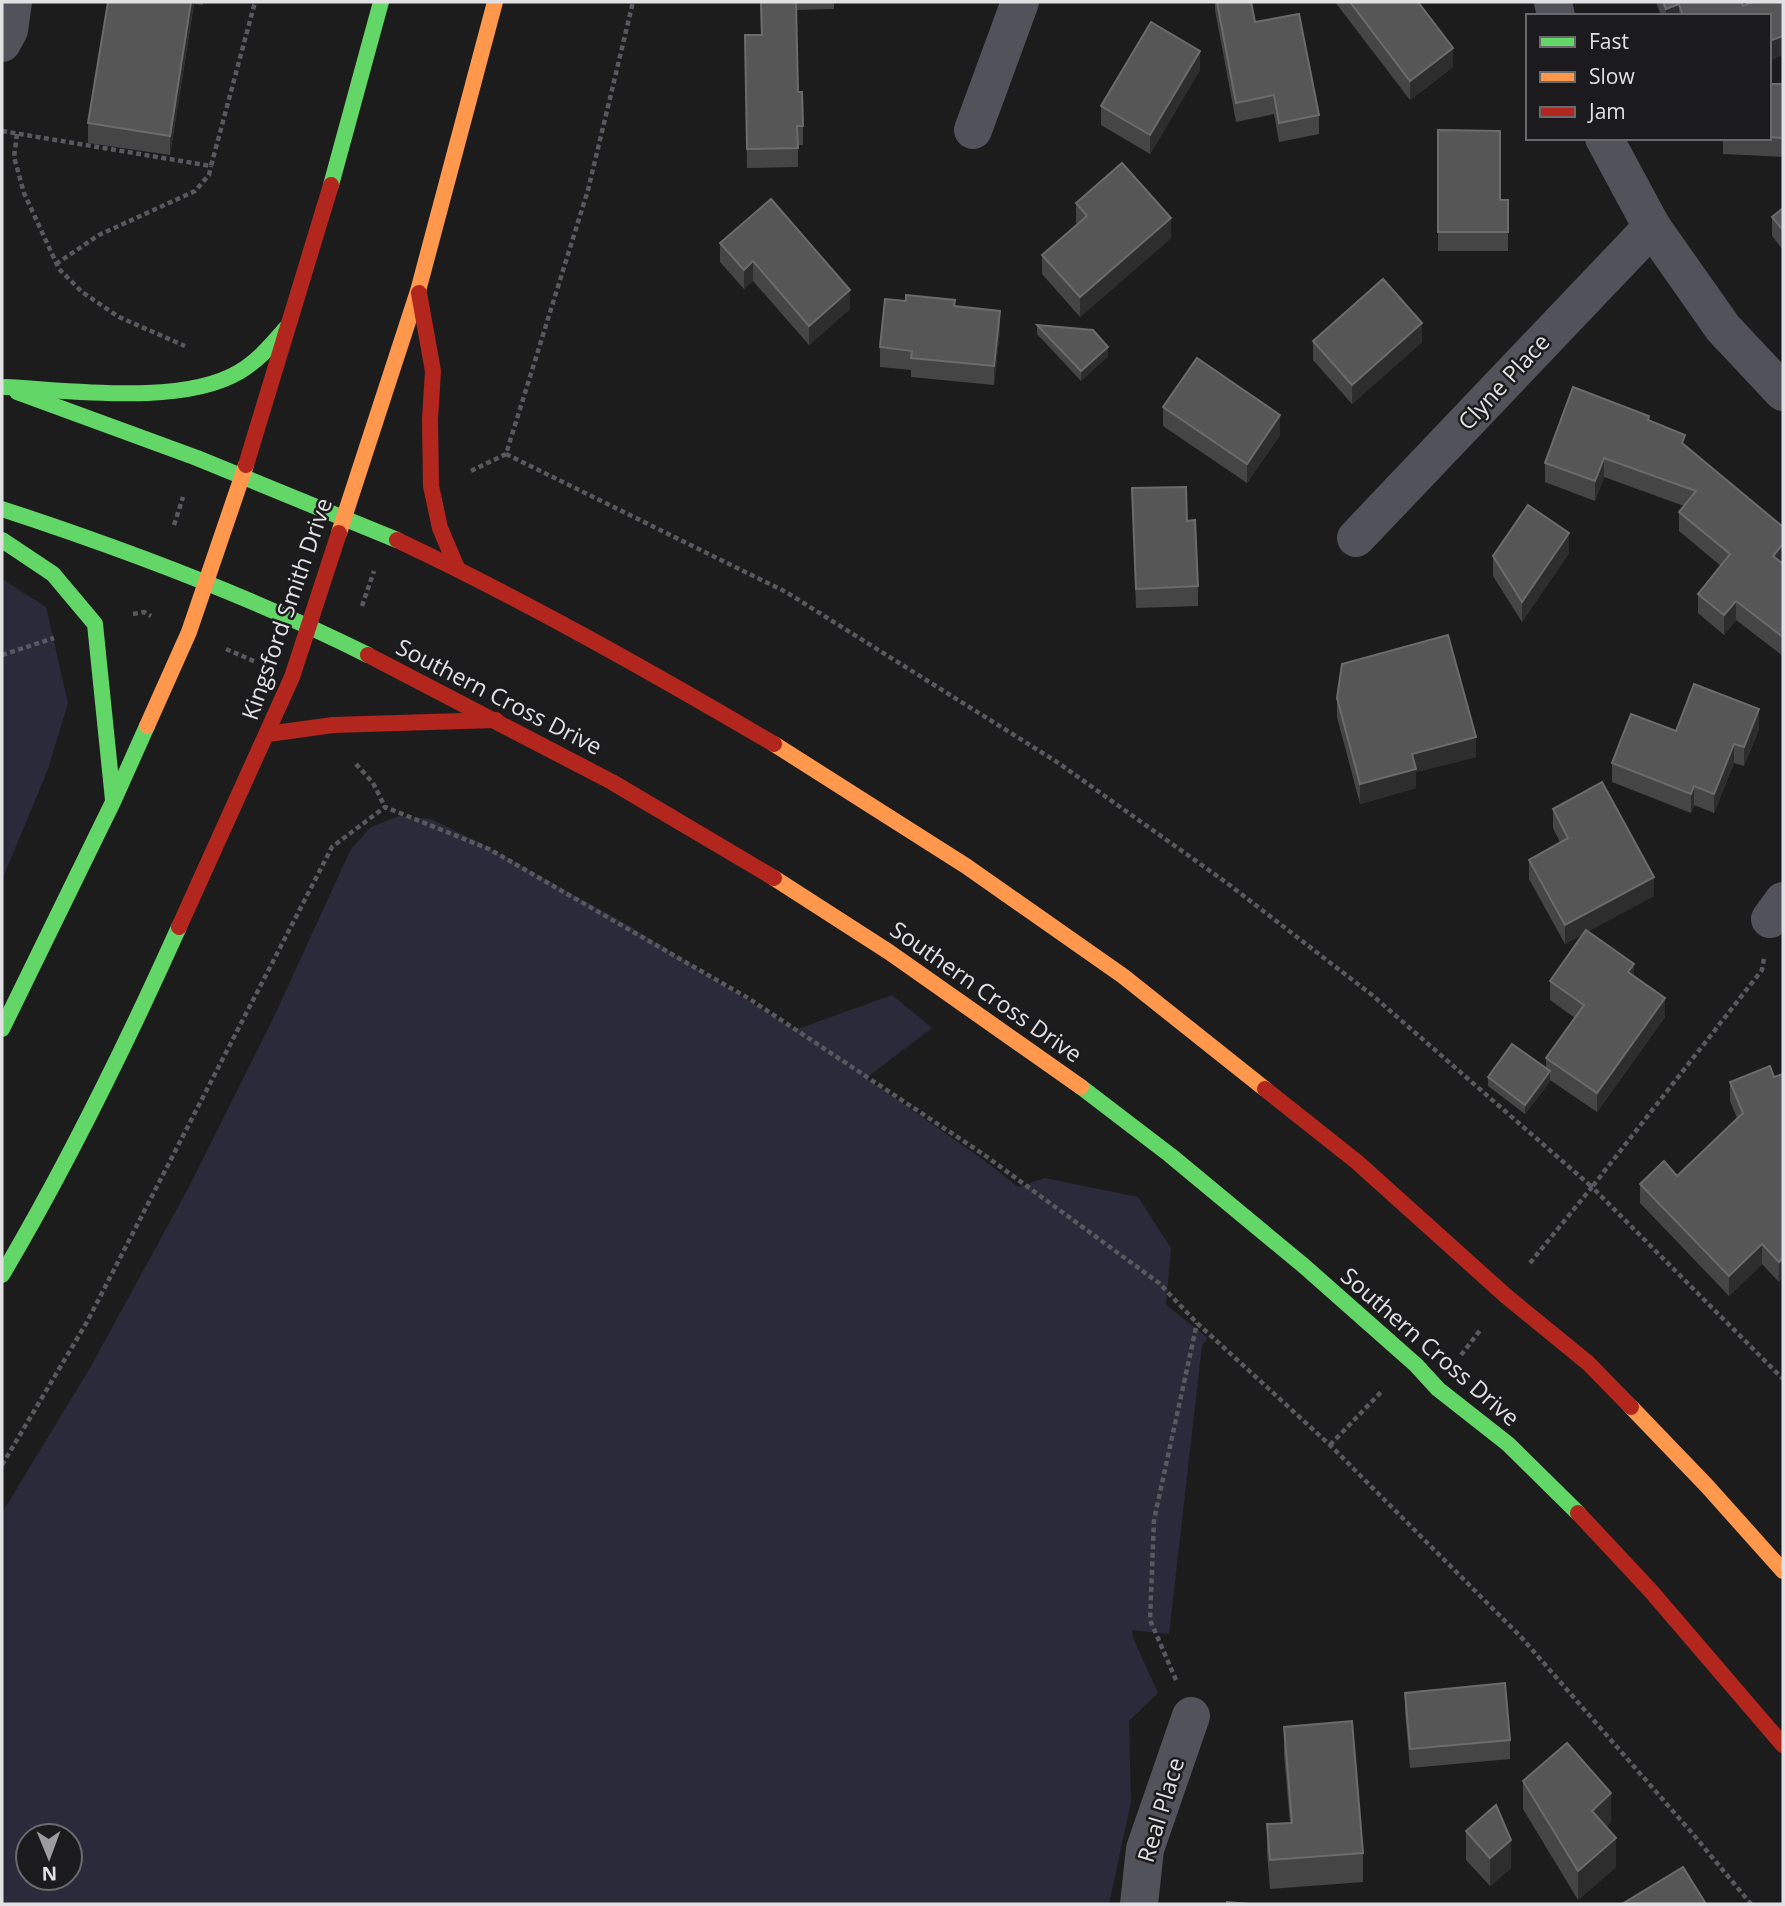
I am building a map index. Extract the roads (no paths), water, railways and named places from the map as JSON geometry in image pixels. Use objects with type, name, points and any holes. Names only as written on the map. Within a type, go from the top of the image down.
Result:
[{"type":"main road","points":[[2,1029],[113,802],[189,632],[242,477],[289,325],[326,203],[381,2]]},
{"type":"main road","name":"Kingsford Smith Drive","points":[[2,1275],[48,1196],[122,1054],[292,677],[418,291],[495,2]]},
{"type":"main road","points":[[418,291],[433,371],[430,419],[431,486],[440,528],[457,568]]},
{"type":"main road","points":[[3,387],[144,392],[203,386],[231,376],[254,362],[289,325]]},
{"type":"main road","points":[[3,387],[197,458],[386,534],[457,568],[629,659],[809,764],[966,866],[1123,976],[1357,1162],[1506,1296],[1588,1363],[1707,1486],[1783,1571]]},
{"type":"main road","name":"Southern Cross Drive","points":[[2,509],[160,564],[308,625],[608,779],[735,852],[866,935],[1094,1096],[1187,1168],[1386,1338],[1422,1371],[1436,1388],[1505,1442],[1608,1546],[1708,1655],[1783,1745]]},
{"type":"main road","points":[[2,540],[53,573],[95,624],[113,802]]},
{"type":"main road","points":[[268,734],[333,725],[496,720]]},
{"type":"street","points":[[2,43],[9,30],[13,2]]},
{"type":"street","points":[[973,130],[1020,2]]},
{"type":"street","points":[[1605,140],[1652,227],[1723,328],[1783,392]]},
{"type":"street","name":"Clyne Place","points":[[1356,538],[1652,227]]},
{"type":"street","name":"Real Place","points":[[1139,1904],[1145,1849],[1191,1716]]}]
